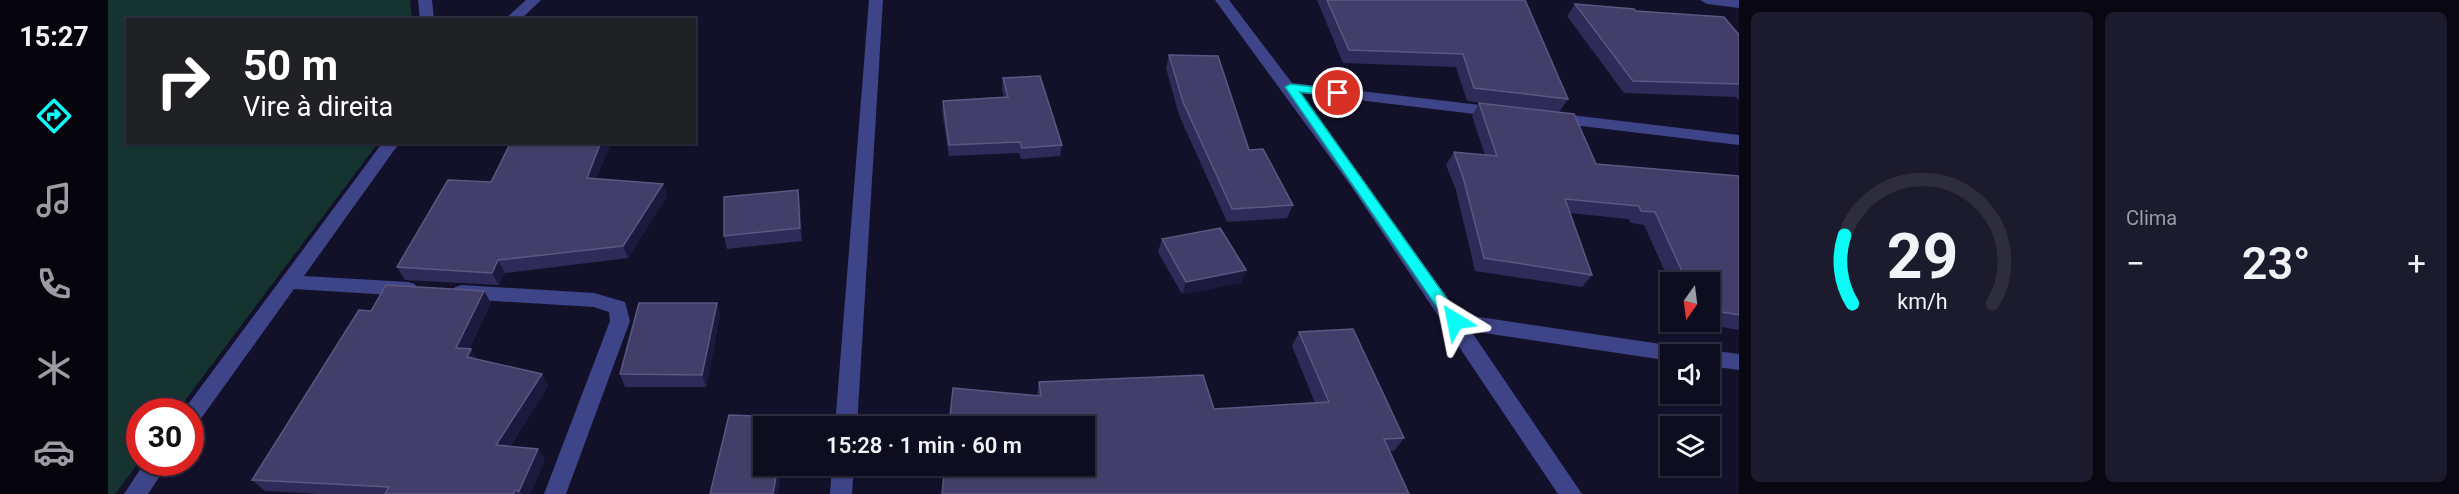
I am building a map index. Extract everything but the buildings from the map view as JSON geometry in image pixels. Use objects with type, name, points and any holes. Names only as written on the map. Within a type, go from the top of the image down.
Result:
[{"type":"street","points":[[425,0],[427,18]]},
{"type":"street","points":[[513,18],[534,0]]},
{"type":"street","points":[[847,416],[876,0]]},
{"type":"street","points":[[1222,0],[1290,87],[1455,321],[1571,494]]},
{"type":"street","points":[[1707,0],[1739,4]]},
{"type":"street","points":[[1734,0],[1739,4]]},
{"type":"street","points":[[1290,87],[1515,114]]},
{"type":"street","points":[[1538,116],[1739,140]]},
{"type":"street","points":[[204,399],[391,144]]},
{"type":"street","points":[[290,282],[594,300],[618,307],[620,321],[555,494]]},
{"type":"street","points":[[1455,321],[1660,351]]},
{"type":"street","points":[[1720,359],[1739,362]]},
{"type":"street","points":[[135,494],[148,476]]},
{"type":"street","points":[[841,494],[842,476]]},
{"type":"green space","points":[[108,0],[410,0],[412,18],[126,18],[126,144],[377,144],[187,398],[126,398],[126,476],[128,476],[115,494],[108,494]]},
{"type":"route","points":[[1338,93],[1290,87],[1455,321]]}]
